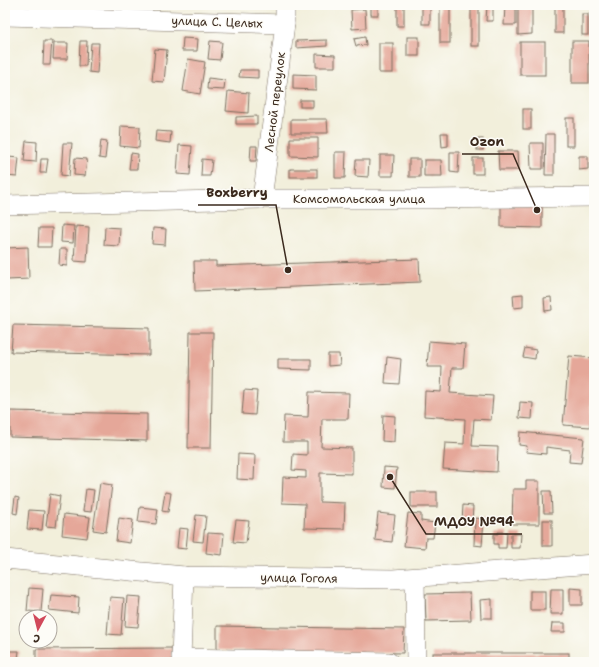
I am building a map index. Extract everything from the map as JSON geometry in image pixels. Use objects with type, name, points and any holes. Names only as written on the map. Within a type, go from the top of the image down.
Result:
[{"type":"street","name":"Лесной переулок","points":[[262,199],[285,24],[285,5]]},
{"type":"street","name":"улица С. Целых","points":[[5,16],[285,24]]},
{"type":"street","name":"Комсомольская улица","points":[[5,205],[262,199],[594,197]]},
{"type":"street","name":"улица Гоголя","points":[[5,559],[184,576],[393,579],[594,564]]},
{"type":"street","points":[[184,576],[181,658],[389,662]]},
{"type":"street","points":[[415,578],[416,662]]},
{"type":"building","points":[[371,5],[378,5],[378,15],[371,15]]},
{"type":"building","points":[[397,5],[404,5],[404,26],[397,26]]},
{"type":"building","points":[[422,5],[430,5],[430,24],[422,24]]},
{"type":"building","points":[[471,5],[479,5],[479,46],[471,46]]},
{"type":"building","points":[[487,5],[493,5],[493,21],[486,21]]},
{"type":"building","points":[[505,5],[516,5],[516,25],[504,25]]},
{"type":"building","points":[[555,5],[563,5],[563,33],[555,33]]},
{"type":"building","points":[[592,5],[594,5],[594,33],[592,33]]},
{"type":"building","points":[[440,7],[450,7],[450,43],[440,43]]},
{"type":"building","points":[[518,8],[532,8],[532,34],[518,35]]},
{"type":"building","points":[[365,9],[366,28],[352,29],[351,10]]},
{"type":"building","points":[[582,14],[588,14],[588,35],[582,35]]},
{"type":"building","points":[[365,37],[366,45],[356,46],[354,39]]},
{"type":"building","points":[[407,37],[419,37],[419,56],[407,56]]},
{"type":"building","points":[[183,38],[198,39],[197,51],[182,51]]},
{"type":"building","points":[[327,40],[327,46],[296,48],[296,41]]},
{"type":"building","points":[[44,41],[52,41],[50,65],[43,65]]},
{"type":"building","points":[[80,41],[87,41],[86,66],[79,66]]},
{"type":"building","points":[[210,41],[222,42],[220,60],[208,59]]},
{"type":"building","points":[[572,41],[589,41],[589,83],[572,83]]},
{"type":"building","points":[[520,42],[545,42],[545,75],[520,75]]},
{"type":"building","points":[[54,43],[68,43],[67,59],[53,59]]},
{"type":"building","points":[[91,43],[99,43],[97,73],[89,72]]},
{"type":"building","points":[[379,43],[393,43],[393,73],[379,73]]},
{"type":"building","points":[[155,49],[167,50],[164,82],[152,81]]},
{"type":"building","points":[[316,54],[335,55],[335,67],[316,67]]},
{"type":"building","points":[[188,59],[205,62],[200,94],[183,91]]},
{"type":"building","points":[[240,70],[258,70],[258,78],[239,77]]},
{"type":"building","points":[[293,74],[316,75],[316,90],[293,89]]},
{"type":"building","points":[[208,78],[225,80],[224,90],[207,89]]},
{"type":"building","points":[[228,91],[249,93],[248,113],[226,111]]},
{"type":"building","points":[[300,100],[313,100],[313,107],[300,107]]},
{"type":"building","points":[[523,109],[531,109],[531,129],[523,129]]},
{"type":"building","points":[[257,116],[257,124],[236,124],[236,117]]},
{"type":"building","points":[[566,118],[574,118],[574,146],[566,146]]},
{"type":"building","points":[[291,119],[327,119],[328,133],[291,133]]},
{"type":"building","points":[[121,126],[140,127],[139,148],[120,146]]},
{"type":"building","points":[[156,131],[171,132],[170,143],[155,141]]},
{"type":"building","points":[[441,133],[448,133],[448,146],[442,147]]},
{"type":"building","points":[[546,134],[554,134],[554,175],[545,175]]},
{"type":"building","points":[[290,138],[318,138],[318,157],[290,156]]},
{"type":"building","points":[[477,139],[483,139],[483,150],[477,150]]},
{"type":"building","points":[[101,140],[107,141],[105,159],[99,158]]},
{"type":"building","points":[[26,141],[37,142],[36,162],[24,161]]},
{"type":"building","points":[[63,143],[72,143],[69,176],[61,175]]},
{"type":"building","points":[[530,143],[543,143],[543,169],[531,169]]},
{"type":"building","points":[[179,145],[192,146],[190,175],[177,174]]},
{"type":"building","points":[[251,146],[257,146],[256,161],[250,161]]},
{"type":"building","points":[[498,151],[518,151],[519,170],[499,170]]},
{"type":"building","points":[[335,152],[346,152],[345,178],[335,178]]},
{"type":"building","points":[[450,152],[459,152],[458,173],[450,172]]},
{"type":"building","points":[[131,153],[138,154],[137,169],[129,169]]},
{"type":"building","points":[[380,155],[394,155],[393,176],[380,176]]},
{"type":"building","points":[[579,156],[588,156],[588,169],[579,170]]},
{"type":"building","points":[[8,157],[19,158],[17,177],[6,176]]},
{"type":"building","points":[[75,158],[87,159],[85,176],[74,175]]},
{"type":"building","points":[[473,158],[483,158],[483,174],[473,174]]},
{"type":"building","points":[[41,159],[48,159],[46,173],[40,173]]},
{"type":"building","points":[[202,159],[212,160],[210,176],[201,176]]},
{"type":"building","points":[[409,159],[420,159],[420,177],[409,177]]},
{"type":"building","points":[[356,160],[369,160],[368,177],[355,176]]},
{"type":"building","points":[[424,160],[441,160],[442,176],[424,176]]},
{"type":"building","points":[[290,169],[317,169],[317,177],[290,177]]},
{"type":"building","points":[[501,202],[542,203],[542,228],[501,227]]},
{"type":"building","points":[[62,225],[74,226],[73,243],[61,242]]},
{"type":"building","points":[[76,226],[89,227],[87,262],[74,261]]},
{"type":"building","points":[[105,227],[120,228],[119,246],[104,245]]},
{"type":"building","points":[[39,228],[52,228],[51,247],[38,247]]},
{"type":"building","points":[[153,228],[166,229],[165,245],[152,244]]},
{"type":"building","points":[[28,247],[29,279],[7,280],[6,248]]},
{"type":"building","points":[[60,249],[67,249],[67,266],[59,265]]},
{"type":"building","points":[[419,259],[420,282],[195,291],[194,261],[216,261],[216,266]]},
{"type":"building","points":[[523,294],[523,307],[514,308],[513,295]]},
{"type":"building","points":[[551,297],[552,310],[545,311],[544,298]]},
{"type":"building","points":[[13,325],[149,328],[149,355],[11,352]]},
{"type":"building","points":[[190,332],[213,332],[211,448],[188,448]]},
{"type":"building","points":[[429,341],[465,344],[463,368],[452,368],[450,393],[493,396],[491,420],[474,419],[472,446],[498,447],[497,472],[443,469],[445,443],[464,444],[465,419],[424,416],[425,391],[441,392],[442,367],[427,367]]},
{"type":"building","points":[[525,348],[536,350],[535,359],[523,357]]},
{"type":"building","points":[[328,354],[339,354],[340,365],[328,366]]},
{"type":"building","points":[[569,356],[594,358],[590,427],[563,425]]},
{"type":"building","points":[[387,357],[401,359],[399,384],[385,383]]},
{"type":"building","points":[[278,359],[311,359],[311,370],[278,369]]},
{"type":"building","points":[[244,390],[257,391],[255,415],[242,414]]},
{"type":"building","points":[[309,392],[349,393],[348,419],[322,419],[321,447],[352,448],[352,474],[320,473],[320,502],[345,503],[344,529],[304,528],[305,504],[282,503],[283,477],[306,478],[306,471],[292,470],[293,454],[307,455],[307,442],[283,442],[284,416],[308,417]]},
{"type":"building","points":[[520,402],[533,403],[532,419],[519,418]]},
{"type":"building","points":[[10,411],[147,414],[147,441],[10,437]]},
{"type":"building","points":[[383,415],[395,416],[394,442],[382,441]]},
{"type":"building","points":[[520,432],[584,438],[581,463],[569,462],[570,450],[546,447],[546,454],[526,452],[527,446],[519,445]]},
{"type":"building","points":[[238,454],[255,455],[254,480],[237,479]]},
{"type":"building","points":[[384,467],[397,468],[395,488],[383,487]]},
{"type":"building","points":[[526,481],[539,481],[539,524],[512,524],[513,489],[526,489]]},
{"type":"building","points":[[100,483],[112,485],[106,532],[93,530]]},
{"type":"building","points":[[86,489],[94,490],[91,512],[83,511]]},
{"type":"building","points":[[543,491],[551,491],[552,513],[544,513]]},
{"type":"building","points":[[165,492],[171,493],[168,512],[162,511]]},
{"type":"building","points":[[411,492],[437,492],[437,507],[411,507]]},
{"type":"building","points":[[50,494],[60,496],[56,527],[46,526]]},
{"type":"building","points":[[15,497],[19,498],[17,514],[13,513]]},
{"type":"building","points":[[463,505],[473,506],[472,522],[462,522]]},
{"type":"building","points":[[140,507],[158,509],[156,524],[138,522]]},
{"type":"building","points":[[5,508],[9,508],[7,527],[5,527]]},
{"type":"building","points":[[29,510],[44,511],[42,530],[27,529]]},
{"type":"building","points":[[378,513],[395,515],[392,542],[375,540]]},
{"type":"building","points":[[408,513],[421,514],[421,521],[435,523],[433,538],[426,538],[425,548],[404,546]]},
{"type":"building","points":[[64,514],[90,517],[87,538],[62,535]]},
{"type":"building","points":[[196,515],[206,516],[203,542],[193,541]]},
{"type":"building","points":[[119,518],[133,520],[130,543],[116,541]]},
{"type":"building","points":[[475,518],[484,519],[482,546],[474,545]]},
{"type":"building","points":[[236,520],[249,521],[246,543],[233,542]]},
{"type":"building","points":[[543,520],[552,520],[552,546],[543,546]]},
{"type":"building","points":[[179,528],[188,529],[186,549],[177,548]]},
{"type":"building","points":[[498,532],[507,532],[506,548],[498,548],[498,544],[494,544],[494,534],[498,534]]},
{"type":"building","points":[[208,533],[224,534],[222,555],[206,553]]},
{"type":"building","points":[[511,534],[521,534],[520,548],[511,548]]},
{"type":"building","points":[[29,588],[43,589],[41,609],[27,609]]},
{"type":"building","points":[[570,588],[582,589],[582,605],[570,605]]},
{"type":"building","points":[[551,589],[563,589],[563,614],[550,614]]},
{"type":"building","points":[[530,591],[545,591],[545,610],[530,610]]},
{"type":"building","points":[[470,593],[471,620],[426,621],[425,594]]},
{"type":"building","points":[[51,595],[79,597],[78,613],[58,611],[58,609],[49,609]]},
{"type":"building","points":[[127,596],[141,597],[138,627],[125,626]]},
{"type":"building","points":[[110,597],[124,598],[121,635],[107,634]]},
{"type":"building","points":[[492,599],[492,618],[481,618],[480,600]]},
{"type":"building","points":[[552,623],[565,623],[565,632],[551,632]]},
{"type":"building","points":[[217,626],[404,629],[403,653],[217,650]]},
{"type":"building","points":[[172,648],[172,662],[36,662],[36,649]]},
{"type":"building","points":[[8,651],[19,651],[18,659],[8,659]]},
{"type":"building","points":[[433,653],[569,653],[569,662],[433,662]]},
{"type":"place","name":"Ozon","points":[[537,210]]},
{"type":"place","name":"Boxberry","points":[[288,270]]},
{"type":"place","name":"МДОУ №94","points":[[390,477]]}]
